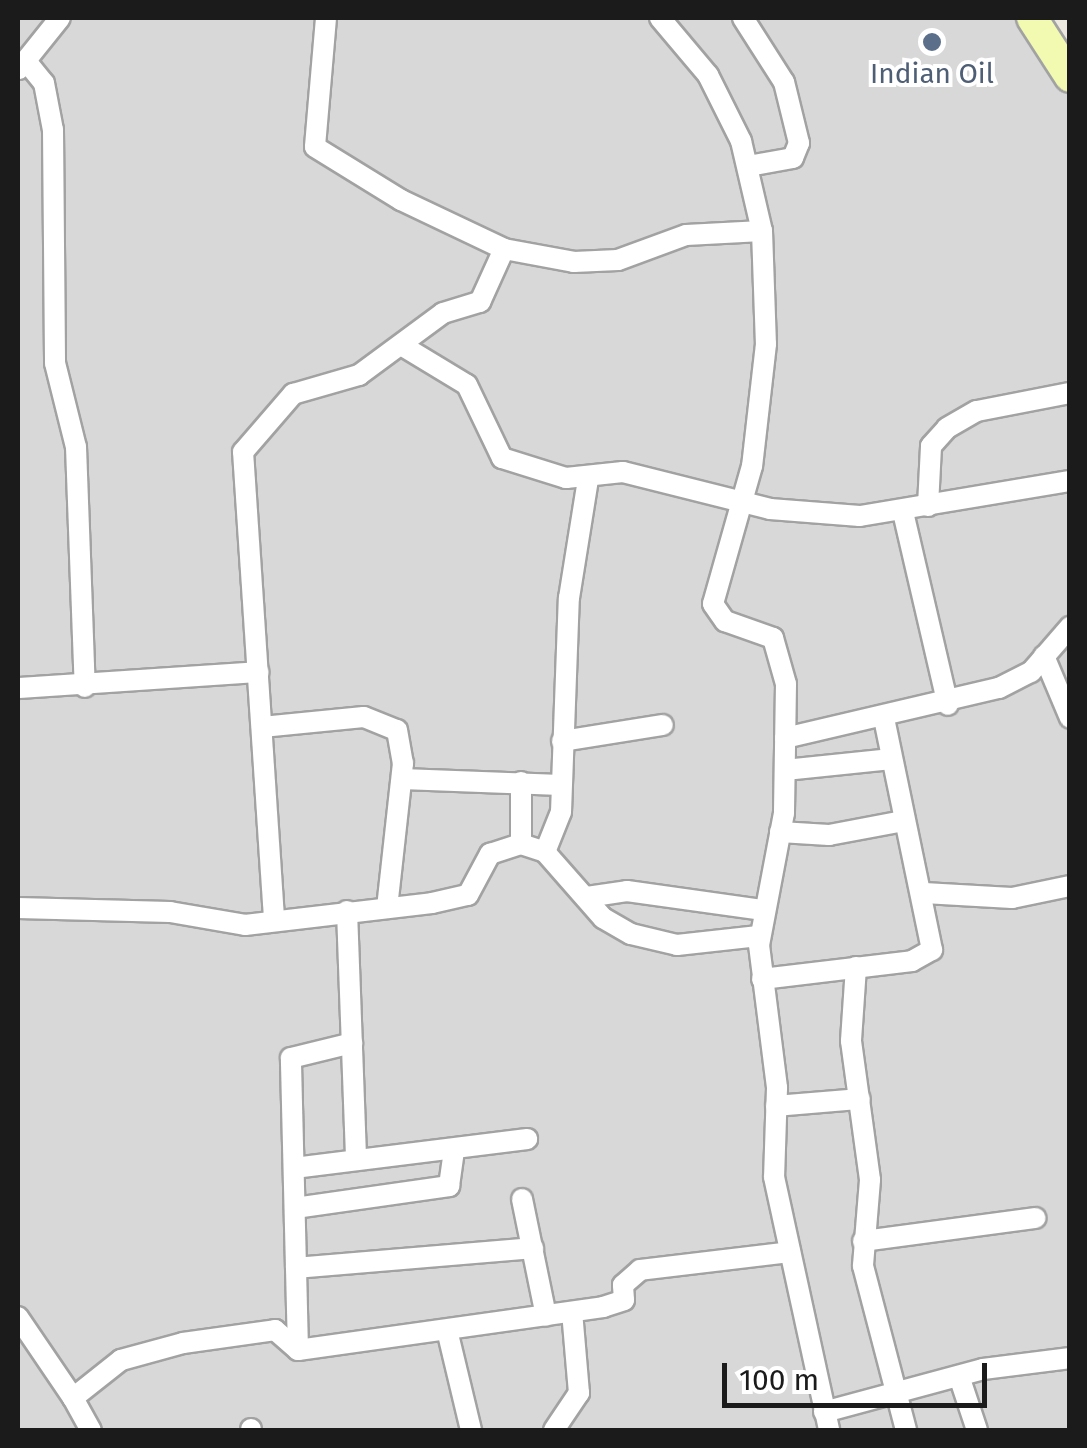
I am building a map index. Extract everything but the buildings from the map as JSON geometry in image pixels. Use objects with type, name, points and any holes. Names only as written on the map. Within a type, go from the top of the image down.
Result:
[{"type":"main road","points":[[1032,18],[1070,77]]},
{"type":"street","points":[[60,18],[24,56],[44,83],[53,130],[55,363],[76,447],[85,686]]},
{"type":"street","points":[[326,18],[313,132],[320,156],[504,249],[618,260],[686,236],[762,230]]},
{"type":"street","points":[[660,18],[708,75],[748,166],[762,230],[766,344],[744,503],[713,604],[726,621],[774,638],[786,684],[780,832],[759,936],[776,1106],[774,1177],[826,1421],[891,1394],[959,1376],[1070,1358]]},
{"type":"street","points":[[743,18],[784,82],[799,143],[793,158],[748,166]]},
{"type":"street","points":[[274,918],[243,452],[293,394],[359,375],[406,348],[443,313],[480,302],[504,249]]},
{"type":"street","points":[[406,348],[467,385],[502,458],[588,479],[623,472],[744,503],[903,512],[1070,481]]},
{"type":"street","points":[[928,506],[930,446],[947,428],[977,411],[1070,393]]},
{"type":"street","points":[[545,852],[562,785],[568,598],[588,479]]},
{"type":"street","points":[[903,512],[948,705]]},
{"type":"street","points":[[785,738],[948,705],[999,688],[1044,656],[1070,627]]},
{"type":"street","points":[[1044,656],[1070,718]]},
{"type":"street","points":[[18,688],[258,672]]},
{"type":"street","points":[[262,727],[383,718],[402,743],[402,779],[387,907]]},
{"type":"street","points":[[762,979],[926,956],[924,894],[903,821],[884,719]]},
{"type":"street","points":[[562,741],[663,725]]},
{"type":"street","points":[[785,770],[891,759]]},
{"type":"street","points":[[402,779],[562,785]]},
{"type":"street","points":[[521,782],[521,844]]},
{"type":"street","points":[[780,832],[903,821]]},
{"type":"street","points":[[18,908],[170,912],[245,925],[274,918],[387,907],[468,894],[490,854],[521,844],[545,852],[611,924],[654,942],[759,936]]},
{"type":"street","points":[[924,894],[1012,898],[1070,886]]},
{"type":"street","points":[[586,897],[628,891],[762,910]]},
{"type":"street","points":[[347,911],[356,1160]]},
{"type":"street","points":[[856,968],[860,1099],[870,1180],[863,1241],[891,1394],[906,1430]]},
{"type":"street","points":[[289,1337],[296,1268],[290,1058],[352,1044]]},
{"type":"street","points":[[776,1106],[860,1099]]},
{"type":"street","points":[[294,1168],[527,1140]]},
{"type":"street","points":[[295,1208],[449,1186],[454,1150]]},
{"type":"street","points":[[522,1198],[546,1316]]},
{"type":"street","points":[[863,1241],[1035,1218]]},
{"type":"street","points":[[296,1268],[533,1248]]},
{"type":"street","points":[[73,1398],[121,1360],[289,1337],[447,1330],[572,1312],[624,1300],[623,1285],[640,1270],[790,1252]]},
{"type":"street","points":[[554,1430],[579,1393],[572,1312]]},
{"type":"street","points":[[18,1318],[91,1430]]},
{"type":"street","points":[[447,1330],[472,1430]]},
{"type":"street","points":[[959,1376],[977,1430]]},
{"type":"shaded area","points":[[18,18],[1040,18],[1070,85],[1069,1430],[18,1430]]},
{"type":"place","name":"Indian Oil","points":[[932,42]]}]
